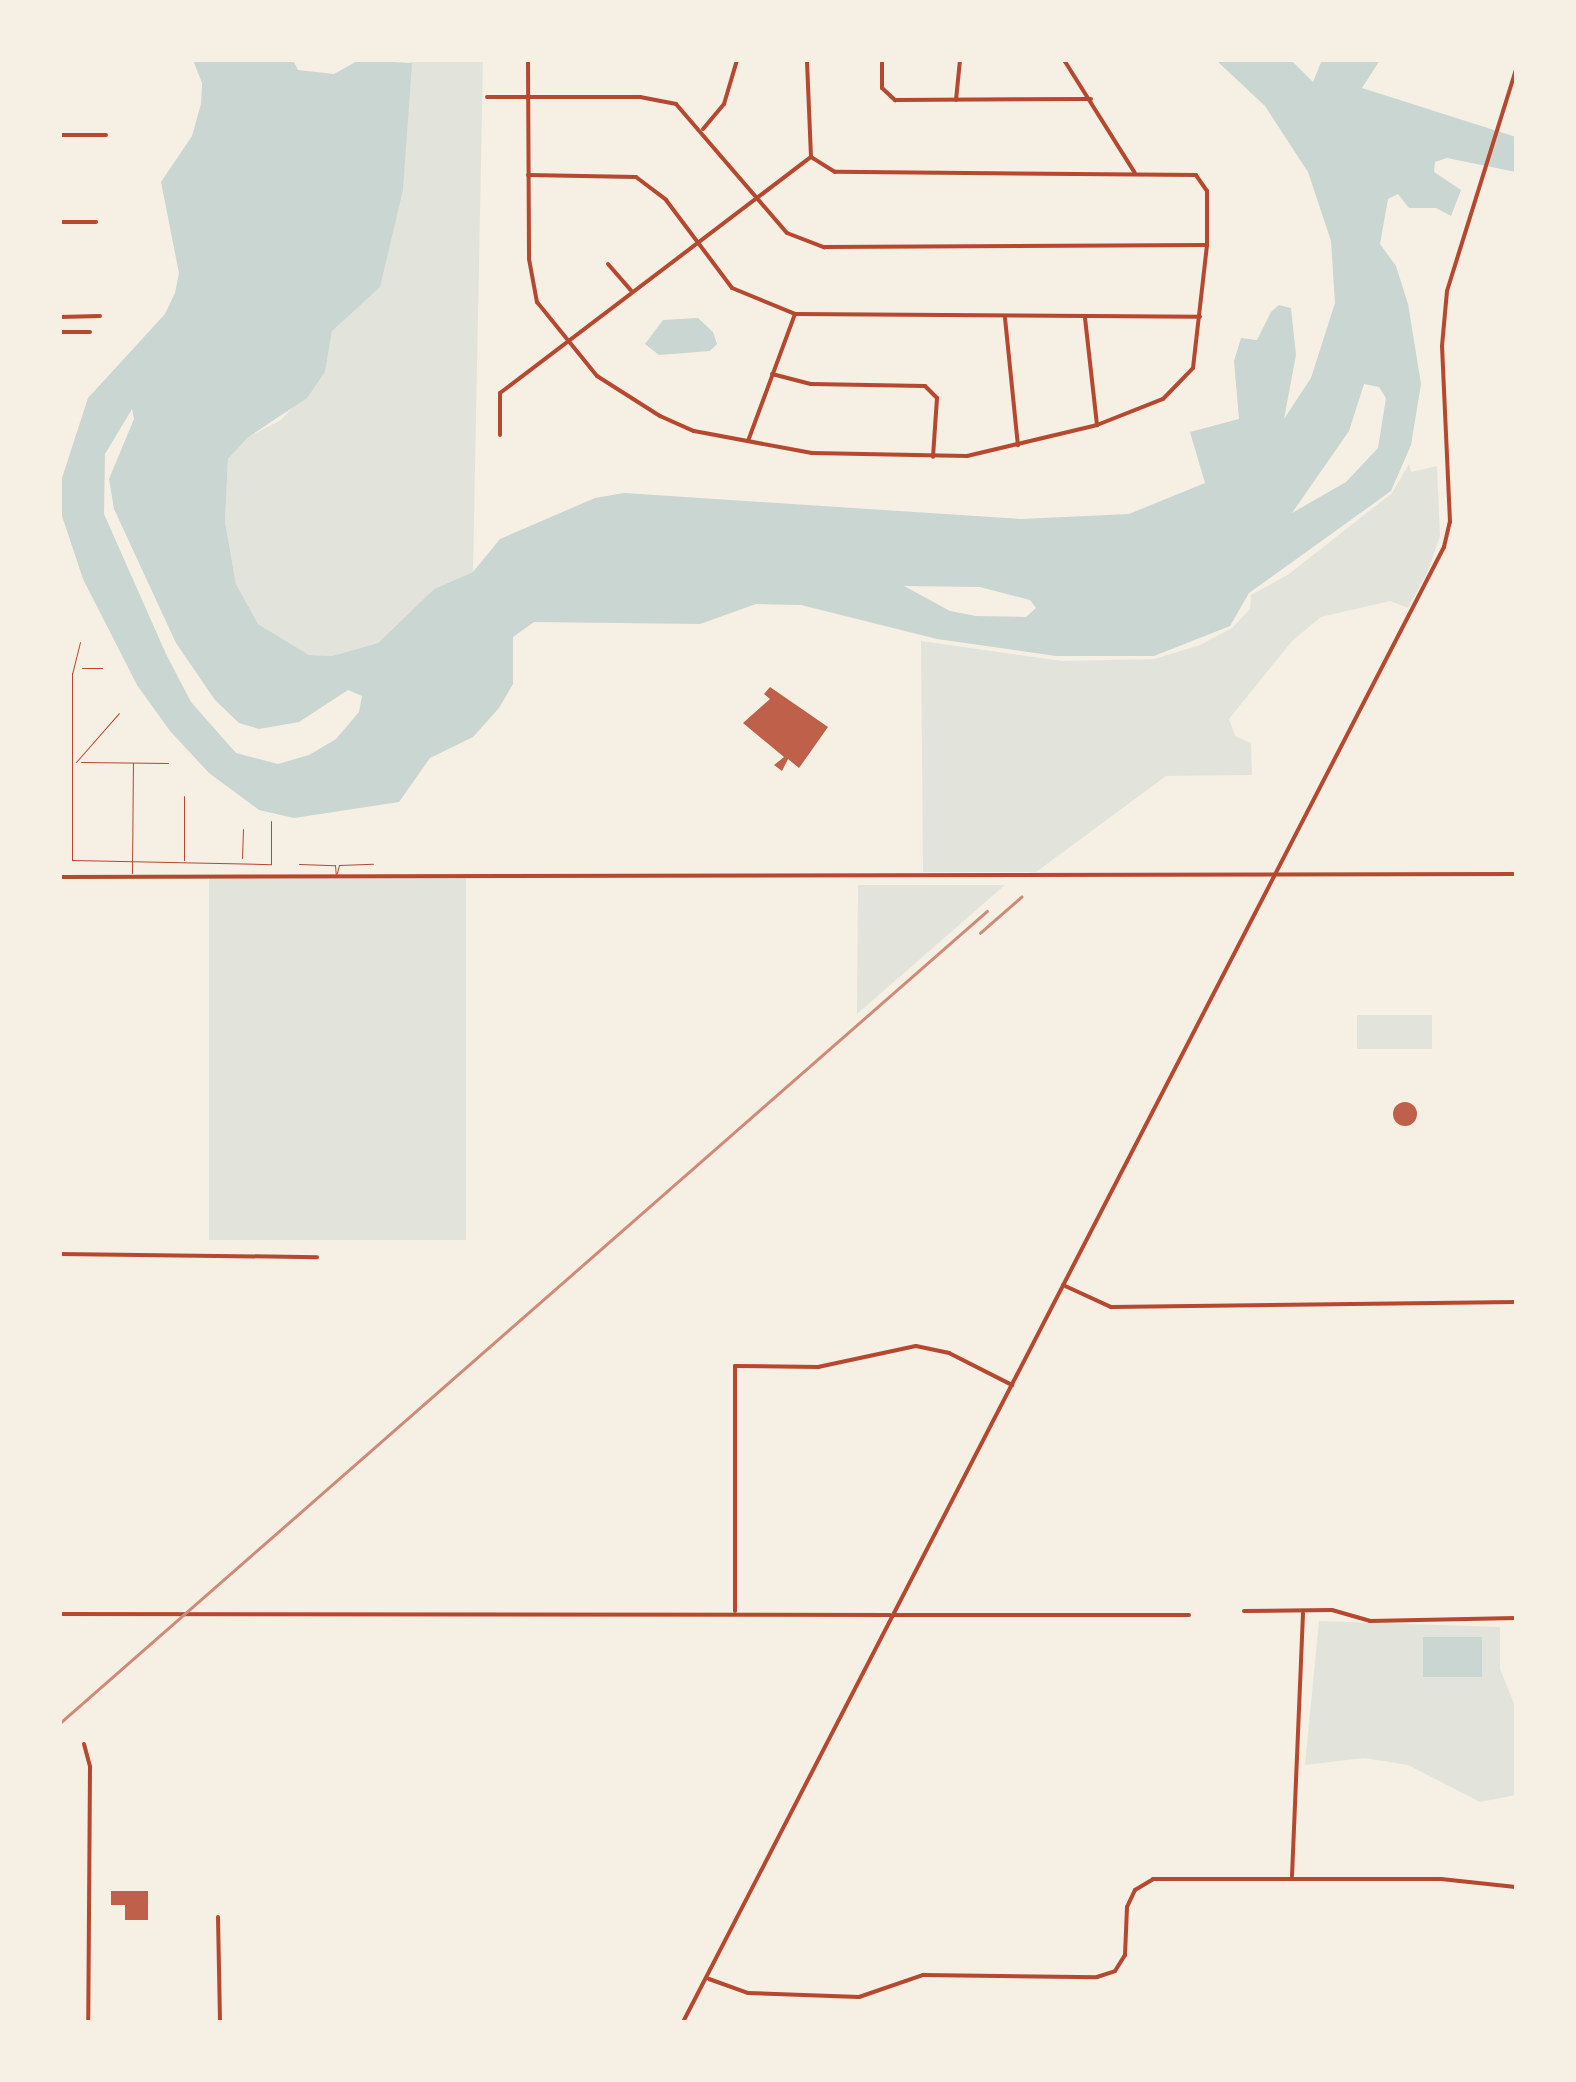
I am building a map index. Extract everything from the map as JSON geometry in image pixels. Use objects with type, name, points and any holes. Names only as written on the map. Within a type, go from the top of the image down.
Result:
[{"type":"street","points":[[528,60],[531,280],[564,343],[630,400],[694,431],[849,456],[933,456],[1018,445],[1098,425],[1163,399],[1193,368],[1202,318],[1207,246],[1207,191],[1196,175],[852,174],[811,157]]},
{"type":"street","points":[[703,129],[724,104],[737,60]]},
{"type":"street","points":[[807,60],[811,157]]},
{"type":"street","points":[[882,60],[886,97],[1092,100]]},
{"type":"street","points":[[956,100],[960,60]]},
{"type":"street","points":[[1064,60],[1135,173]]},
{"type":"street","points":[[682,2022],[708,1979],[890,1615],[1444,546],[1450,522],[1442,346],[1447,290],[1497,120],[1516,70]]},
{"type":"street","points":[[486,97],[656,98],[676,104],[703,129],[757,203],[788,233],[824,247],[1207,246]]},
{"type":"street","points":[[60,136],[106,135]]},
{"type":"street","points":[[500,436],[500,393],[757,203],[811,157]]},
{"type":"street","points":[[528,175],[636,177],[666,200],[732,288],[795,314],[1202,318]]},
{"type":"street","points":[[60,222],[96,222]]},
{"type":"street","points":[[608,264],[632,292]]},
{"type":"street","points":[[748,442],[795,314]]},
{"type":"street","points":[[60,316],[100,316]]},
{"type":"street","points":[[1005,318],[1018,445]]},
{"type":"street","points":[[1085,318],[1098,425]]},
{"type":"street","points":[[60,332],[90,332]]},
{"type":"street","points":[[772,374],[811,384],[924,386],[937,398],[933,456]]},
{"type":"street","points":[[60,877],[1516,874]]},
{"type":"street","points":[[60,1254],[318,1257]]},
{"type":"street","points":[[1063,1284],[1111,1306],[1516,1302]]},
{"type":"street","points":[[734,1611],[735,1366],[818,1367],[916,1346],[948,1353],[1012,1385]]},
{"type":"street","points":[[1244,1611],[1332,1610],[1370,1621],[1516,1621]]},
{"type":"street","points":[[1292,1876],[1303,1611]]},
{"type":"street","points":[[60,1614],[1189,1614]]},
{"type":"street","points":[[84,1744],[90,1767],[88,2022]]},
{"type":"street","points":[[708,1979],[748,1992],[859,1997],[923,1975],[1097,1977],[1115,1971],[1125,1955],[1127,1907],[1134,1890],[1153,1879],[1292,1876],[1516,1888]]},
{"type":"street","points":[[218,1917],[220,2022]]},
{"type":"lane","points":[[79,668],[80,642]]},
{"type":"lane","points":[[102,668],[79,668],[72,673],[72,860],[184,864],[242,860],[271,864],[271,821]]},
{"type":"lane","points":[[81,762],[119,713]]},
{"type":"lane","points":[[73,762],[168,763]]},
{"type":"lane","points":[[132,876],[133,763]]},
{"type":"lane","points":[[184,796],[184,864]]},
{"type":"lane","points":[[242,876],[243,829]]},
{"type":"lane","points":[[300,864],[335,864],[336,876]]},
{"type":"lane","points":[[336,876],[338,864],[373,864]]},
{"type":"shaded area","points":[[193,60],[293,60],[298,70],[334,74],[359,60],[412,63],[403,190],[380,287],[332,331],[325,372],[307,398],[247,438],[228,459],[225,522],[236,584],[258,624],[309,655],[332,656],[378,643],[434,589],[473,572],[500,539],[595,498],[624,493],[1021,519],[1129,514],[1205,483],[1190,432],[1239,419],[1234,361],[1241,338],[1257,340],[1271,312],[1279,305],[1291,308],[1296,355],[1284,419],[1311,378],[1335,303],[1331,241],[1308,172],[1265,106],[1216,60],[1291,60],[1313,82],[1322,60],[1380,60],[1362,88],[1516,137],[1516,172],[1447,158],[1435,162],[1434,172],[1461,190],[1451,216],[1436,208],[1409,208],[1398,194],[1388,199],[1380,244],[1396,266],[1408,304],[1421,384],[1411,445],[1391,491],[1249,593],[1230,626],[1154,656],[1056,656],[937,639],[801,605],[756,604],[700,624],[534,622],[513,637],[513,684],[499,708],[473,737],[430,758],[399,802],[294,818],[259,810],[209,773],[170,731],[137,685],[83,579],[60,510],[60,484],[88,398],[165,314],[175,293],[179,273],[161,182],[192,136],[202,83]],"holes":[[[1364,384],[1379,387],[1386,398],[1378,448],[1346,482],[1292,513],[1349,431]],[[132,409],[134,419],[109,479],[114,509],[176,643],[215,700],[239,723],[259,729],[299,722],[348,690],[362,696],[359,712],[336,739],[309,755],[278,764],[236,753],[191,702],[104,514],[105,454]],[[904,586],[980,587],[1030,600],[1036,608],[1026,617],[950,611]]]},
{"type":"shaded area","points":[[411,60],[483,60],[473,572],[434,589],[378,643],[332,656],[309,655],[258,624],[236,584],[225,522],[228,459],[246,438],[281,420],[325,372],[332,331],[360,301],[403,190]]},
{"type":"shaded area","points":[[698,318],[713,332],[717,344],[710,351],[659,355],[645,344],[663,320]]},
{"type":"shaded area","points":[[1409,464],[1411,472],[1437,466],[1440,536],[1428,571],[1408,608],[1390,601],[1321,617],[1292,641],[1229,719],[1235,736],[1251,743],[1252,775],[1166,776],[1036,872],[923,872],[921,641],[1062,661],[1154,659],[1200,645],[1232,628],[1250,609],[1251,595],[1289,574],[1392,493]]},
{"type":"shaded area","points":[[209,878],[466,878],[466,1240],[209,1240]]},
{"type":"shaded area","points":[[858,885],[1005,885],[857,1014]]},
{"type":"shaded area","points":[[1357,1015],[1432,1015],[1432,1049],[1357,1049]]},
{"type":"shaded area","points":[[1319,1621],[1500,1627],[1500,1669],[1516,1708],[1516,1795],[1480,1802],[1408,1765],[1364,1758],[1305,1765]]},
{"type":"shaded area","points":[[1423,1637],[1482,1637],[1482,1677],[1423,1677]]},
{"type":"building","points":[[770,687],[828,727],[799,768],[788,759],[782,771],[774,765],[784,757],[743,723],[770,699],[764,694]]},
{"type":"building","points":[[1405,1102],[1414,1105],[1414,1123],[1405,1126],[1396,1123],[1393,1114],[1396,1105]]},
{"type":"building","points":[[111,1891],[148,1891],[148,1920],[125,1920],[125,1905],[111,1905]]},
{"type":"railway","points":[[980,933],[1021,897]]},
{"type":"railway","points":[[60,1723],[987,911]]}]
